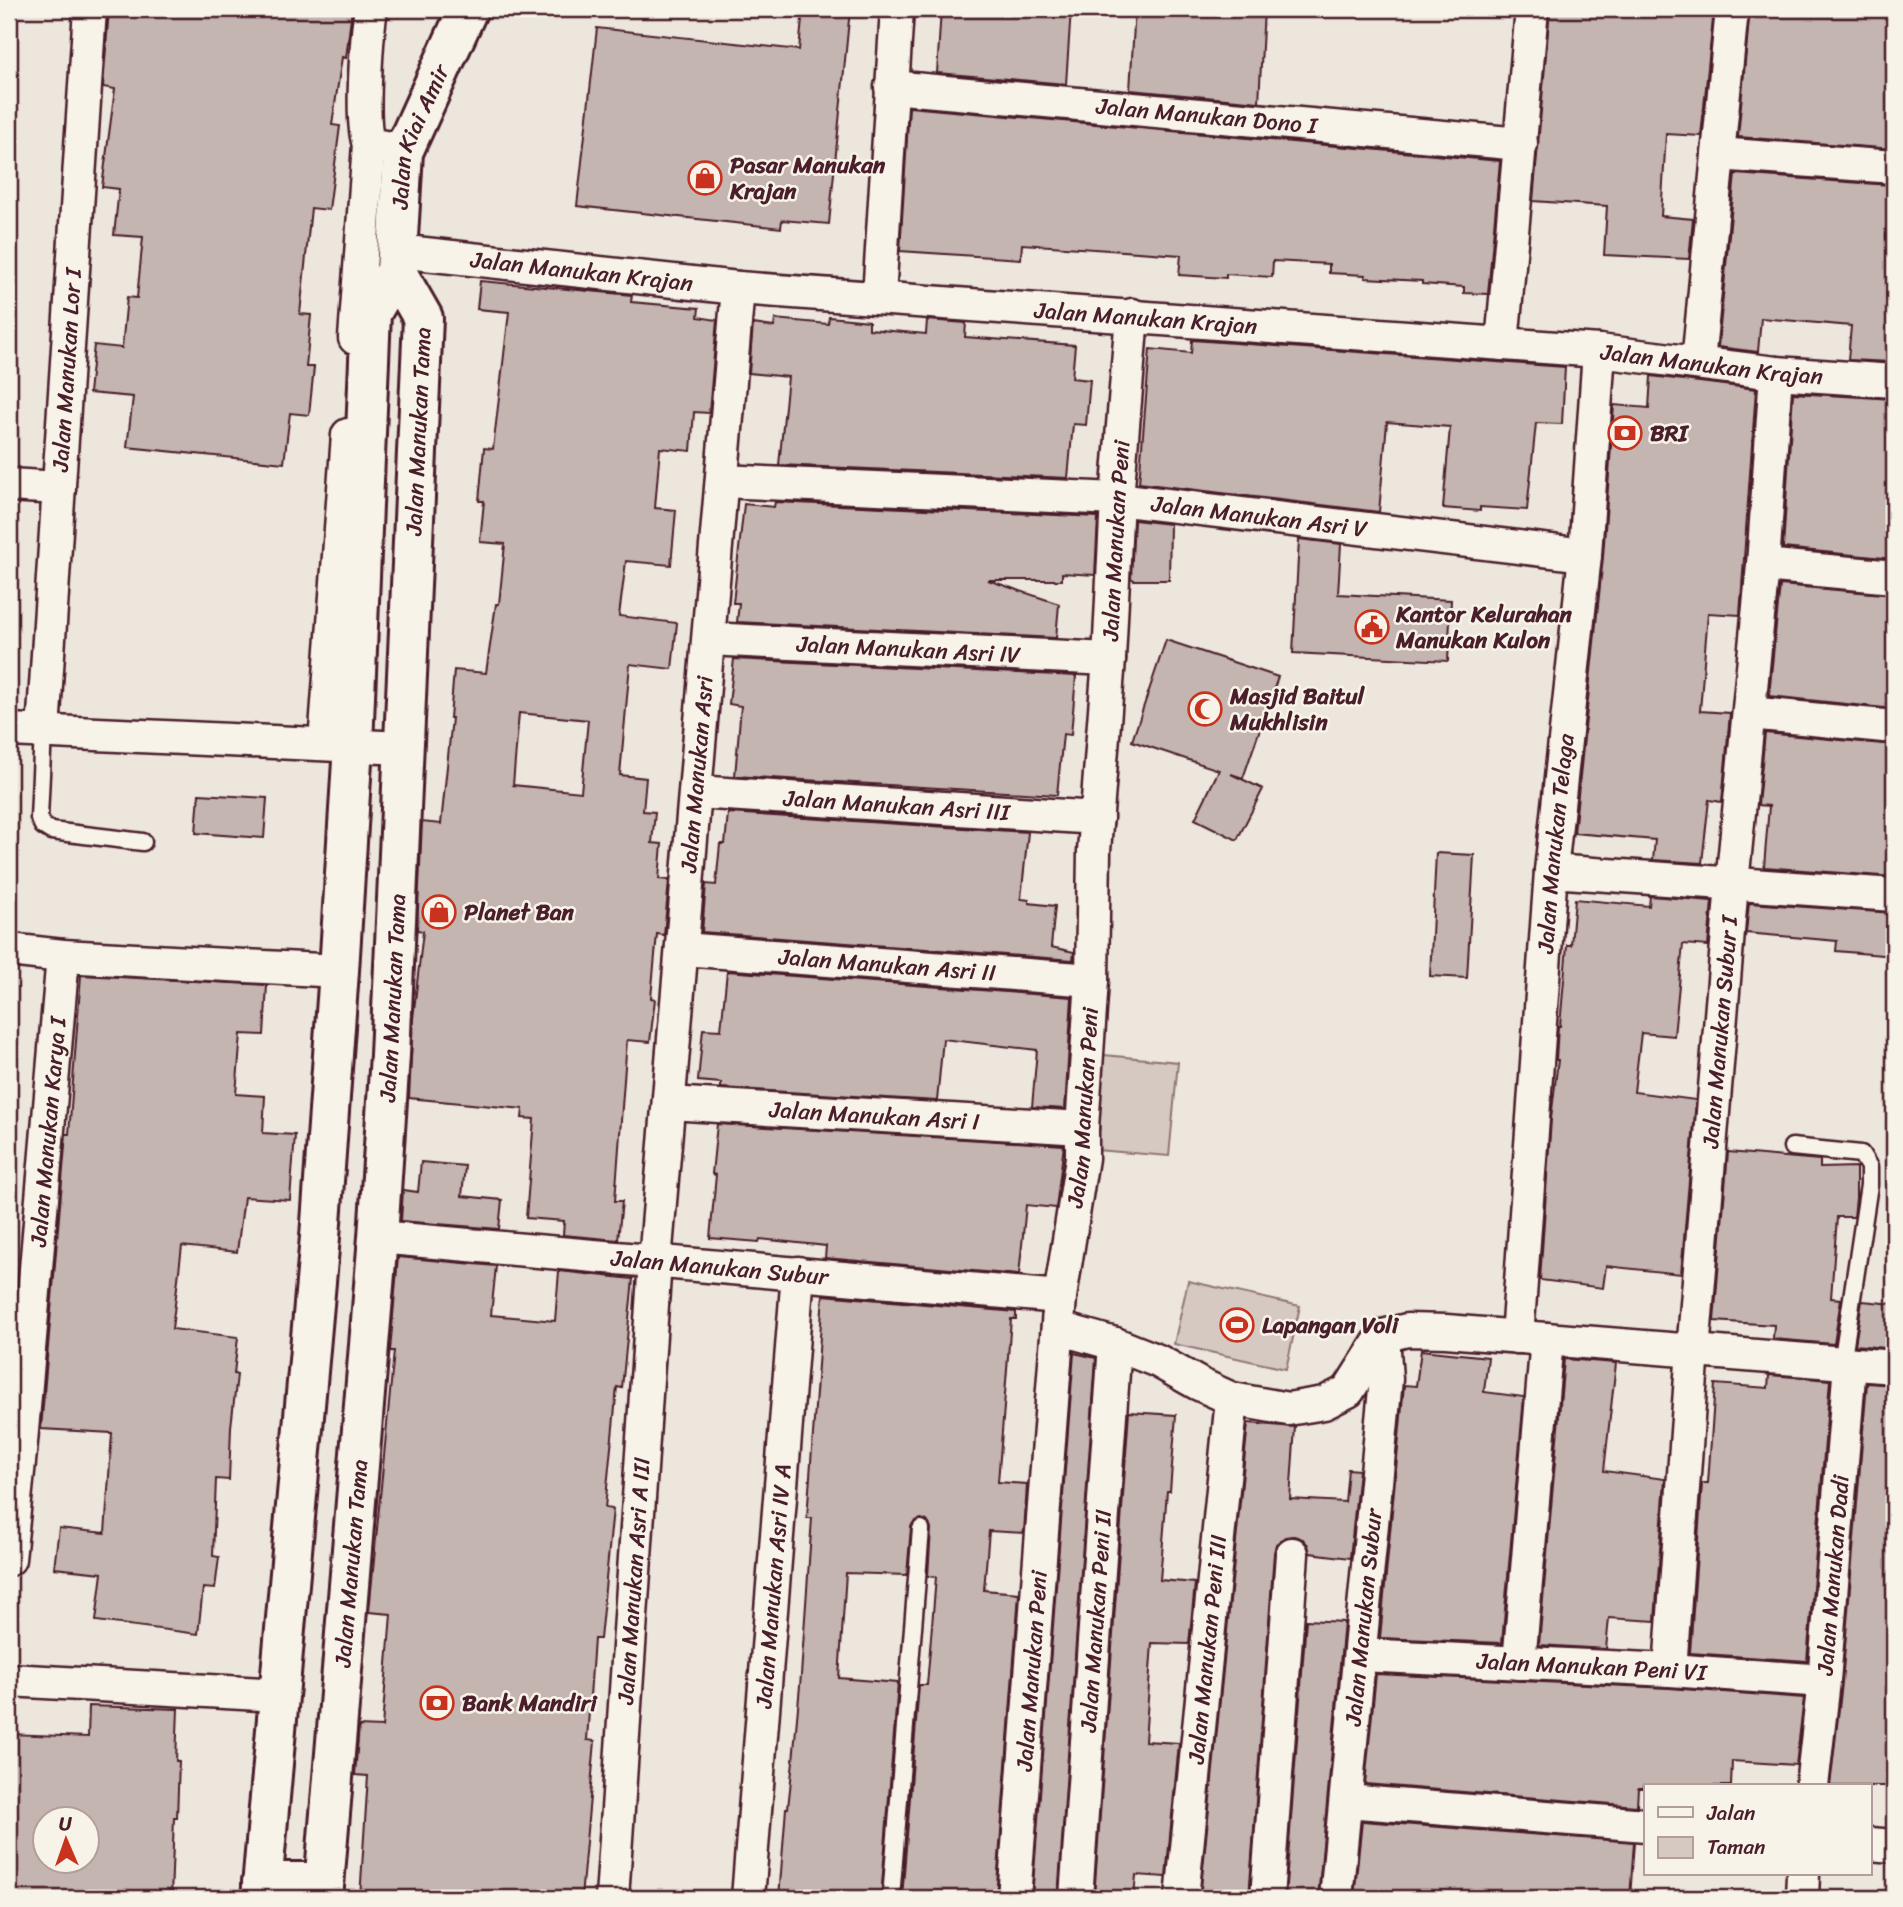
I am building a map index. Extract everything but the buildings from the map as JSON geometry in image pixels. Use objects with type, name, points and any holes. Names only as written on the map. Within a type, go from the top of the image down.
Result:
[{"type":"street","name":"Jalan Manukan Lor I","points":[[43,732],[90,9]]},
{"type":"street","points":[[339,744],[386,148],[365,127],[367,32],[371,9]]},
{"type":"street","name":"Jalan Kiai Amir","points":[[397,261],[386,148],[468,9]]},
{"type":"street","points":[[879,297],[897,9]]},
{"type":"street","points":[[1502,344],[1532,9]]},
{"type":"street","points":[[1698,363],[1732,9]]},
{"type":"street","name":"Jalan Manukan Dono I","points":[[891,87],[1521,144]]},
{"type":"street","points":[[1717,154],[1894,167]]},
{"type":"street","points":[[323,1890],[261,1890],[320,1237],[339,971],[339,744],[371,313],[397,261]]},
{"type":"street","name":"Jalan Manukan Krajan","points":[[397,261],[1599,351],[1776,373],[1894,381]]},
{"type":"street","name":"Jalan Manukan Tama","points":[[323,1890],[378,1237],[390,1055],[424,318],[397,261]]},
{"type":"street","name":"Jalan Manukan Asri","points":[[655,1261],[738,288]]},
{"type":"street","name":"Jalan Manukan Peni","points":[[1014,1898],[1060,1297],[1080,1178],[1092,980],[1097,818],[1117,499],[1132,315]]},
{"type":"street","name":"Jalan Manukan Telaga","points":[[1519,1663],[1551,871],[1585,555],[1599,351]]},
{"type":"street","name":"Jalan Manukan Subur I","points":[[1670,1670],[1693,1351],[1732,884],[1763,565],[1776,373]]},
{"type":"street","name":"Jalan Manukan Asri V","points":[[722,481],[1117,499],[1585,555]]},
{"type":"street","points":[[9,485],[59,488]]},
{"type":"street","points":[[1763,565],[1894,577]]},
{"type":"street","name":"Jalan Manukan Asri IV","points":[[709,639],[1109,659]]},
{"type":"street","points":[[1749,713],[1894,727]]},
{"type":"street","points":[[9,730],[404,748]]},
{"type":"street","name":"Jalan Manukan Asri III","points":[[696,792],[1097,818]]},
{"type":"street","points":[[1551,871],[1894,895]]},
{"type":"street","name":"Jalan Manukan Asri II","points":[[682,949],[1092,980]]},
{"type":"street","points":[[9,950],[63,956],[339,971]]},
{"type":"street","name":"Jalan Manukan Karya I","points":[[9,1559],[15,1442],[63,956]]},
{"type":"street","points":[[332,1051],[390,1055]]},
{"type":"street","name":"Jalan Manukan Asri I","points":[[668,1103],[1082,1128]]},
{"type":"street","name":"Jalan Manukan Subur","points":[[378,1237],[1060,1297]]},
{"type":"street","name":"Jalan Manukan Asri A III","points":[[612,1898],[655,1261]]},
{"type":"street","name":"Jalan Manukan Asri IV A","points":[[748,1898],[798,1273]]},
{"type":"street","points":[[1058,1328],[1115,1344],[1158,1361],[1232,1399],[1288,1409],[1324,1403],[1348,1391],[1383,1336],[1407,1330],[1894,1367]]},
{"type":"street","name":"Jalan Manukan Subur","points":[[1336,1898],[1386,1379],[1383,1336]]},
{"type":"street","name":"Jalan Manukan Peni II","points":[[1076,1898],[1115,1344]]},
{"type":"street","name":"Jalan Manukan Dadi","points":[[1812,1784],[1824,1681],[1846,1364]]},
{"type":"street","name":"Jalan Manukan Peni III","points":[[1182,1898],[1232,1399]]},
{"type":"street","points":[[1267,1898],[1292,1554]]},
{"type":"street","name":"Jalan Manukan Peni VI","points":[[1361,1655],[1670,1670],[1824,1681]]},
{"type":"street","points":[[9,1680],[280,1695]]},
{"type":"street","points":[[1346,1801],[1644,1825]]},
{"type":"street","points":[[1871,1844],[1894,1846]]},
{"type":"street","points":[[1802,1898],[1803,1876]]},
{"type":"lane","points":[[43,732],[39,818],[43,826],[51,831],[143,842]]},
{"type":"lane","points":[[1792,1147],[1861,1154],[1869,1167],[1846,1364]]},
{"type":"lane","points":[[891,1898],[921,1529]]},
{"type":"green space","points":[[1093,1054],[1178,1062],[1169,1156],[1084,1149]]},
{"type":"green space","name":"Lapangan Voli","points":[[1188,1281],[1300,1306],[1286,1369],[1174,1344]]},
{"type":"place","name":"Pasar Manukan Krajan","points":[[705,178]]},
{"type":"place","name":"BRI","points":[[1625,433]]},
{"type":"place","name":"Kantor Kelurahan Manukan Kulon","points":[[1372,627]]},
{"type":"place","name":"Masjid Baitul Mukhlisin","points":[[1205,709]]},
{"type":"place","name":"Planet Ban","points":[[439,912]]},
{"type":"place","name":"Lapangan Voli","points":[[1237,1325]]},
{"type":"place","name":"Bank Mandiri","points":[[437,1703]]}]
